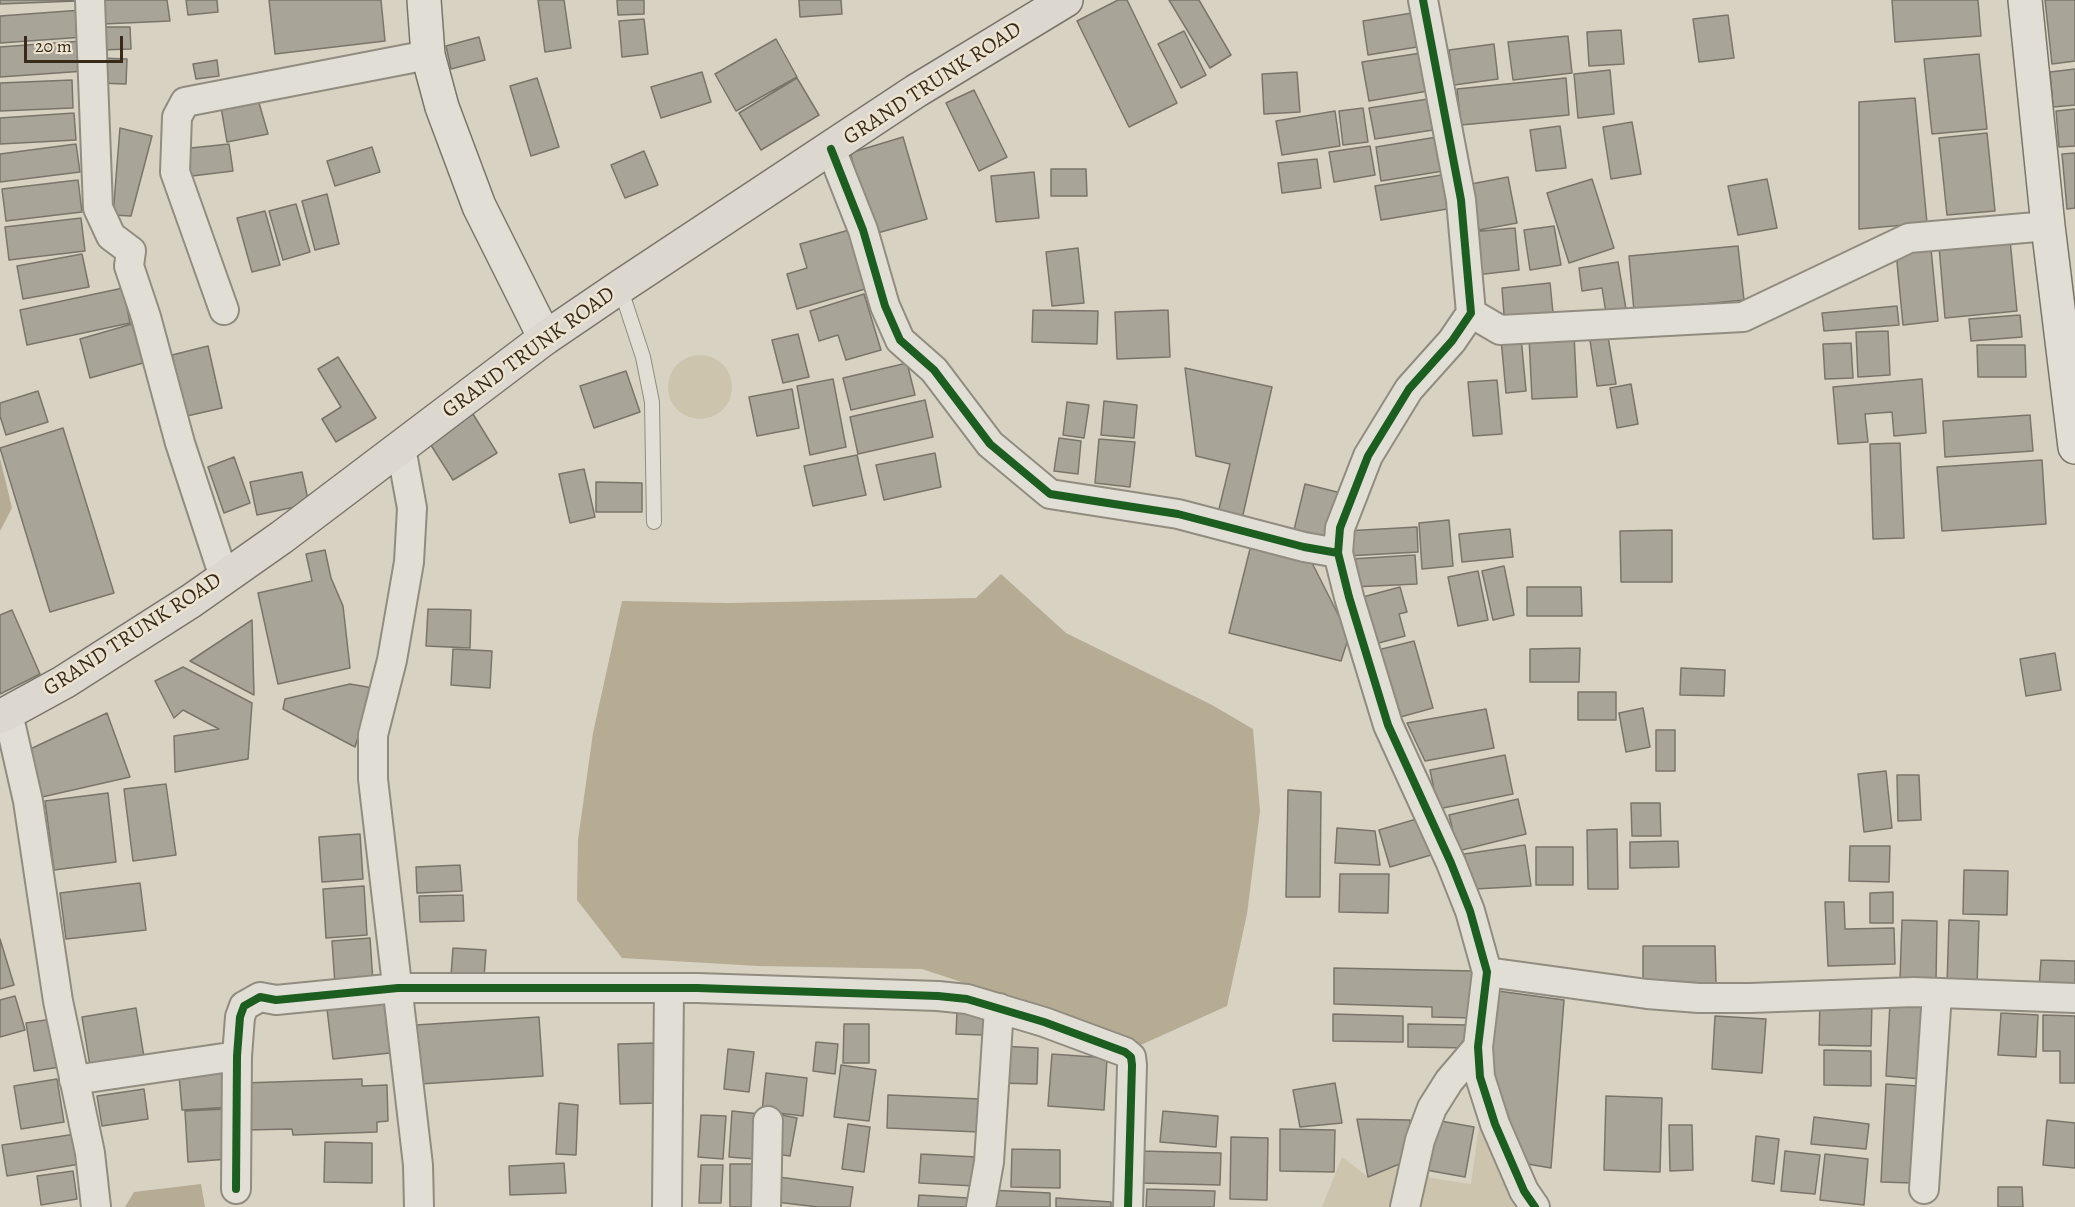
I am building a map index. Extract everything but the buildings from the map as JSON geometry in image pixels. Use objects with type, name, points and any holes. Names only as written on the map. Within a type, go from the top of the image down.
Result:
[{"type":"main road","name":"GRAND TRUNK ROAD","points":[[4,715],[120,648],[282,537],[545,338],[620,287],[916,91],[1066,0]]},
{"type":"street","points":[[90,0],[98,208],[111,236],[131,250],[129,266],[146,317],[180,442],[224,577]]},
{"type":"street","points":[[424,0],[428,55],[442,107],[479,206],[545,338]]},
{"type":"street","points":[[1423,0],[1461,200],[1471,314],[1452,341],[1409,389],[1368,456],[1340,528],[1338,553],[1388,725],[1451,863],[1470,911],[1487,972],[1479,1047],[1480,1077],[1495,1124],[1524,1191],[1535,1207]]},
{"type":"street","points":[[2025,0],[2048,226],[2068,340],[2075,447]]},
{"type":"street","points":[[224,309],[175,172],[177,117],[185,102],[428,55]]},
{"type":"street","points":[[831,149],[863,230],[885,306],[900,340],[934,370],[990,444],[1050,494],[1178,514],[1304,547],[1338,553]]},
{"type":"street","points":[[1471,314],[1500,330],[1743,316],[1909,238],[2048,226]]},
{"type":"street","points":[[401,448],[412,508],[410,562],[392,660],[373,735],[376,814],[418,1165],[419,1207]]},
{"type":"street","points":[[4,715],[28,801],[58,1001],[90,1153],[96,1207]]},
{"type":"street","points":[[1487,972],[1627,992],[1699,998],[1914,992],[2075,998]]},
{"type":"street","points":[[236,1189],[237,1056],[240,1017],[244,1006],[260,997],[276,999],[398,988],[669,988],[938,996],[967,999],[1125,1052],[1131,1057],[1128,1207]]},
{"type":"street","points":[[667,1207],[669,988]]},
{"type":"street","points":[[1924,1189],[1937,993]]},
{"type":"street","points":[[981,1207],[988,1162],[999,1008]]},
{"type":"street","points":[[1405,1207],[1420,1140],[1432,1108],[1449,1081],[1479,1047]]},
{"type":"street","points":[[74,1080],[237,1056]]},
{"type":"street","points":[[766,1207],[768,1121]]},
{"type":"lane","points":[[620,287],[643,357],[652,402],[654,522]]},
{"type":"shaded area","points":[[700,355],[718,361],[726,369],[732,387],[726,405],[718,413],[700,419],[682,413],[674,405],[668,387],[674,369],[682,361]]},
{"type":"shaded area","points":[[0,458],[12,508],[0,531]]},
{"type":"shaded area","points":[[1001,574],[1066,633],[1212,705],[1253,729],[1260,811],[1247,914],[1227,1006],[1134,1048],[1064,1016],[922,969],[758,966],[622,958],[577,900],[578,840],[593,733],[622,601],[728,603],[976,598]]},
{"type":"shaded area","points":[[1482,1104],[1524,1207],[1322,1207],[1342,1157],[1368,1177],[1409,1160],[1431,1178],[1471,1184]]},
{"type":"shaded area","points":[[201,1184],[205,1207],[125,1207],[134,1192]]},
{"type":"cycle path","points":[[1423,0],[1461,200],[1471,313],[1452,341],[1409,389],[1368,456],[1340,528],[1338,553],[1388,725],[1451,863],[1470,911],[1487,972],[1478,1047],[1480,1077],[1495,1124],[1524,1191],[1535,1207]]},
{"type":"cycle path","points":[[831,149],[863,230],[885,306],[900,340],[934,370],[990,444],[1050,494],[1178,514],[1304,547],[1338,553]]},
{"type":"cycle path","points":[[236,1189],[237,1056],[240,1017],[244,1006],[260,997],[276,1000],[398,988],[697,988],[938,996],[967,999],[1044,1022],[1125,1052],[1131,1057],[1132,1065],[1128,1207]]}]
